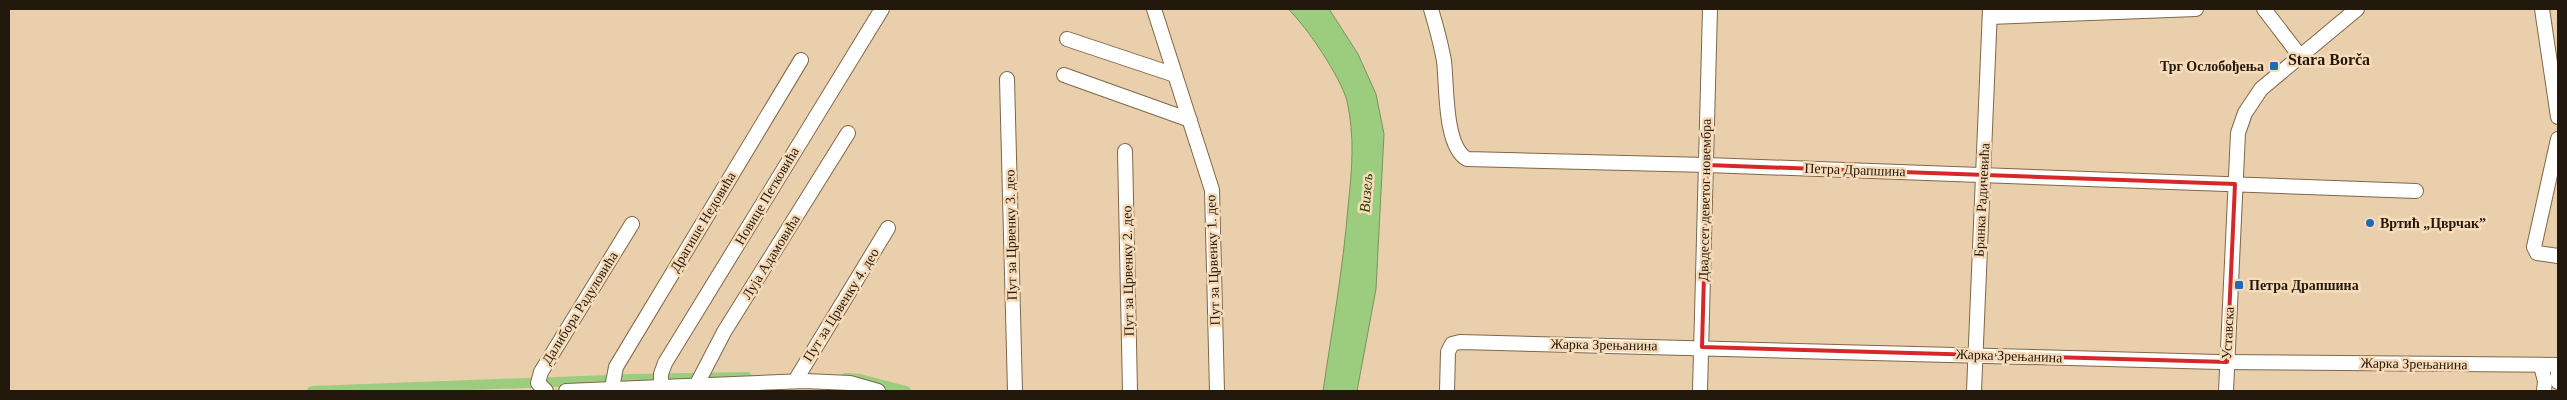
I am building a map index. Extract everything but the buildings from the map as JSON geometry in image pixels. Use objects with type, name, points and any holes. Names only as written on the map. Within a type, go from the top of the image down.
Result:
[{"type":"street","name":"Новице Петковића","points":[[652,388],[665,363],[882,9]]},
{"type":"street","name":"Пут за Црвенку 1. део","points":[[1154,9],[1212,190],[1217,391]]},
{"type":"street","name":"Петра Драпшина","points":[[1431,9],[1444,63],[1444,88],[1456,149],[1461,156],[1473,159],[1983,174],[2416,191]]},
{"type":"street","name":"Двадесет деветог новембра","points":[[1700,391],[1710,9]]},
{"type":"street","points":[[1990,13],[2196,9]]},
{"type":"street","points":[[2264,9],[2300,56]]},
{"type":"street","name":"Уставска","points":[[2226,391],[2238,133],[2245,113],[2261,89],[2357,9]]},
{"type":"street","points":[[2542,9],[2558,116]]},
{"type":"street","name":"Бранка Радичевића","points":[[1974,391],[1990,13]]},
{"type":"street","points":[[1067,39],[1175,74]]},
{"type":"street","name":"Драгише Недовића","points":[[612,388],[616,366],[801,60]]},
{"type":"street","points":[[1064,75],[1190,120]]},
{"type":"street","name":"Пут за Црвенку 3. део","points":[[1007,79],[1015,391]]},
{"type":"street","name":"Луја Адамовића","points":[[696,384],[724,332],[848,133]]},
{"type":"street","points":[[2558,139],[2534,247],[2537,253],[2558,256]]},
{"type":"street","name":"Пут за Црвенку 2. део","points":[[1125,151],[1130,391]]},
{"type":"street","name":"Далибора Радуловића","points":[[546,391],[538,383],[541,372],[632,224]]},
{"type":"street","name":"Пут за Црвенку 4. део","points":[[795,381],[888,228]]},
{"type":"street","name":"Жарка Зрењанина","points":[[1447,391],[1448,352],[1452,344],[1460,342],[2227,362],[2558,365]]},
{"type":"street","points":[[2541,366],[2553,381]]},
{"type":"street","points":[[566,391],[795,381],[816,386],[850,382],[878,391]]},
{"type":"highlighted area","points":[[1707,165],[2235,184],[2227,362],[1702,347]]},
{"type":"water","name":"Визељ","points":[[1288,9],[1329,9],[1358,54],[1376,94],[1384,134],[1376,289],[1357,391],[1323,391],[1346,230],[1352,167],[1350,114],[1343,91],[1322,52]]},
{"type":"waterway","points":[[312,391],[634,379],[747,377]]},
{"type":"waterway","points":[[846,378],[860,379],[906,391]]},
{"type":"place","name":"Трг Ослобођења","points":[[2274,66]]},
{"type":"place","name":"Вртић „Цврчак”","points":[[2370,223]]},
{"type":"place","name":"Петра Драпшина","points":[[2239,285]]},
{"type":"district","name":"Stara Borča","points":[[2329,59]]}]
